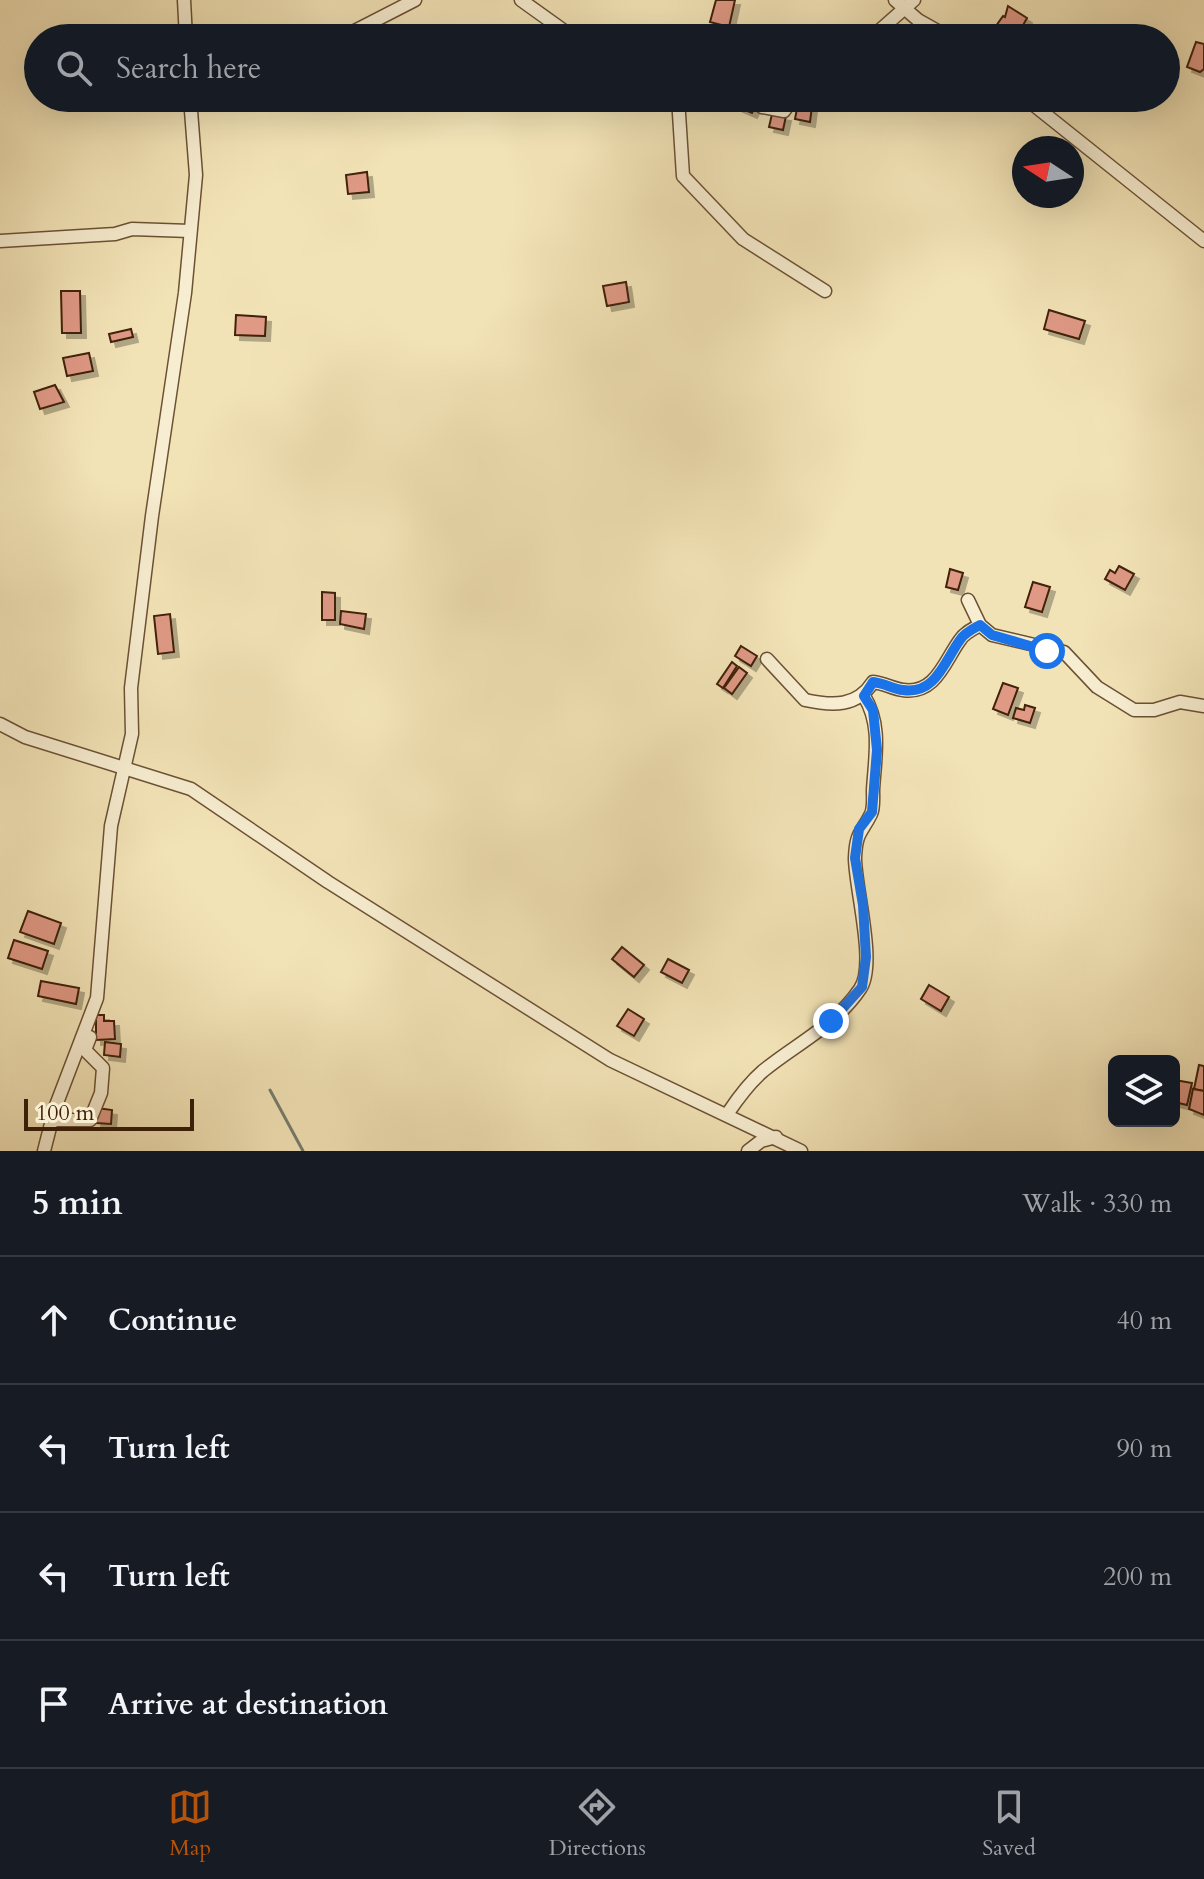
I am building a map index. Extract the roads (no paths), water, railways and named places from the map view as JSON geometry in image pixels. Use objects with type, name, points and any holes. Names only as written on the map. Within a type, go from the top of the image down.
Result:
[{"type":"street","points":[[184,0],[185,24]]},
{"type":"street","points":[[368,24],[415,0]]},
{"type":"street","points":[[521,0],[554,24]]},
{"type":"street","points":[[884,24],[905,2],[918,20],[925,24]]},
{"type":"street","points":[[44,1151],[51,1120],[97,998],[111,826],[132,734],[131,688],[152,516],[185,293],[196,175],[191,112]]},
{"type":"street","points":[[679,112],[683,176],[743,239],[825,291]]},
{"type":"street","points":[[1043,112],[1204,241]]},
{"type":"street","points":[[0,241],[115,234],[132,229],[190,231]]},
{"type":"street","points":[[968,600],[980,625],[992,635],[1064,652],[1097,687],[1134,710],[1154,710],[1180,702],[1204,706]]},
{"type":"street","points":[[767,659],[805,700],[845,704],[864,696],[873,682],[902,690],[920,689],[945,668],[961,637],[980,625]]},
{"type":"street","points":[[728,1113],[761,1073],[831,1021],[862,987],[866,957],[863,905],[855,858],[859,829],[872,812],[877,750],[873,710],[864,696]]},
{"type":"street","points":[[0,724],[25,737],[127,766],[191,789],[328,882],[610,1060],[728,1113],[801,1151]]},
{"type":"street","points":[[51,1120],[90,1120],[101,1093],[103,1068],[85,1050],[92,1031],[89,1023]]},
{"type":"street","points":[[748,1151],[761,1141],[776,1137]]},
{"type":"waterway","points":[[270,1090],[303,1151]]}]
